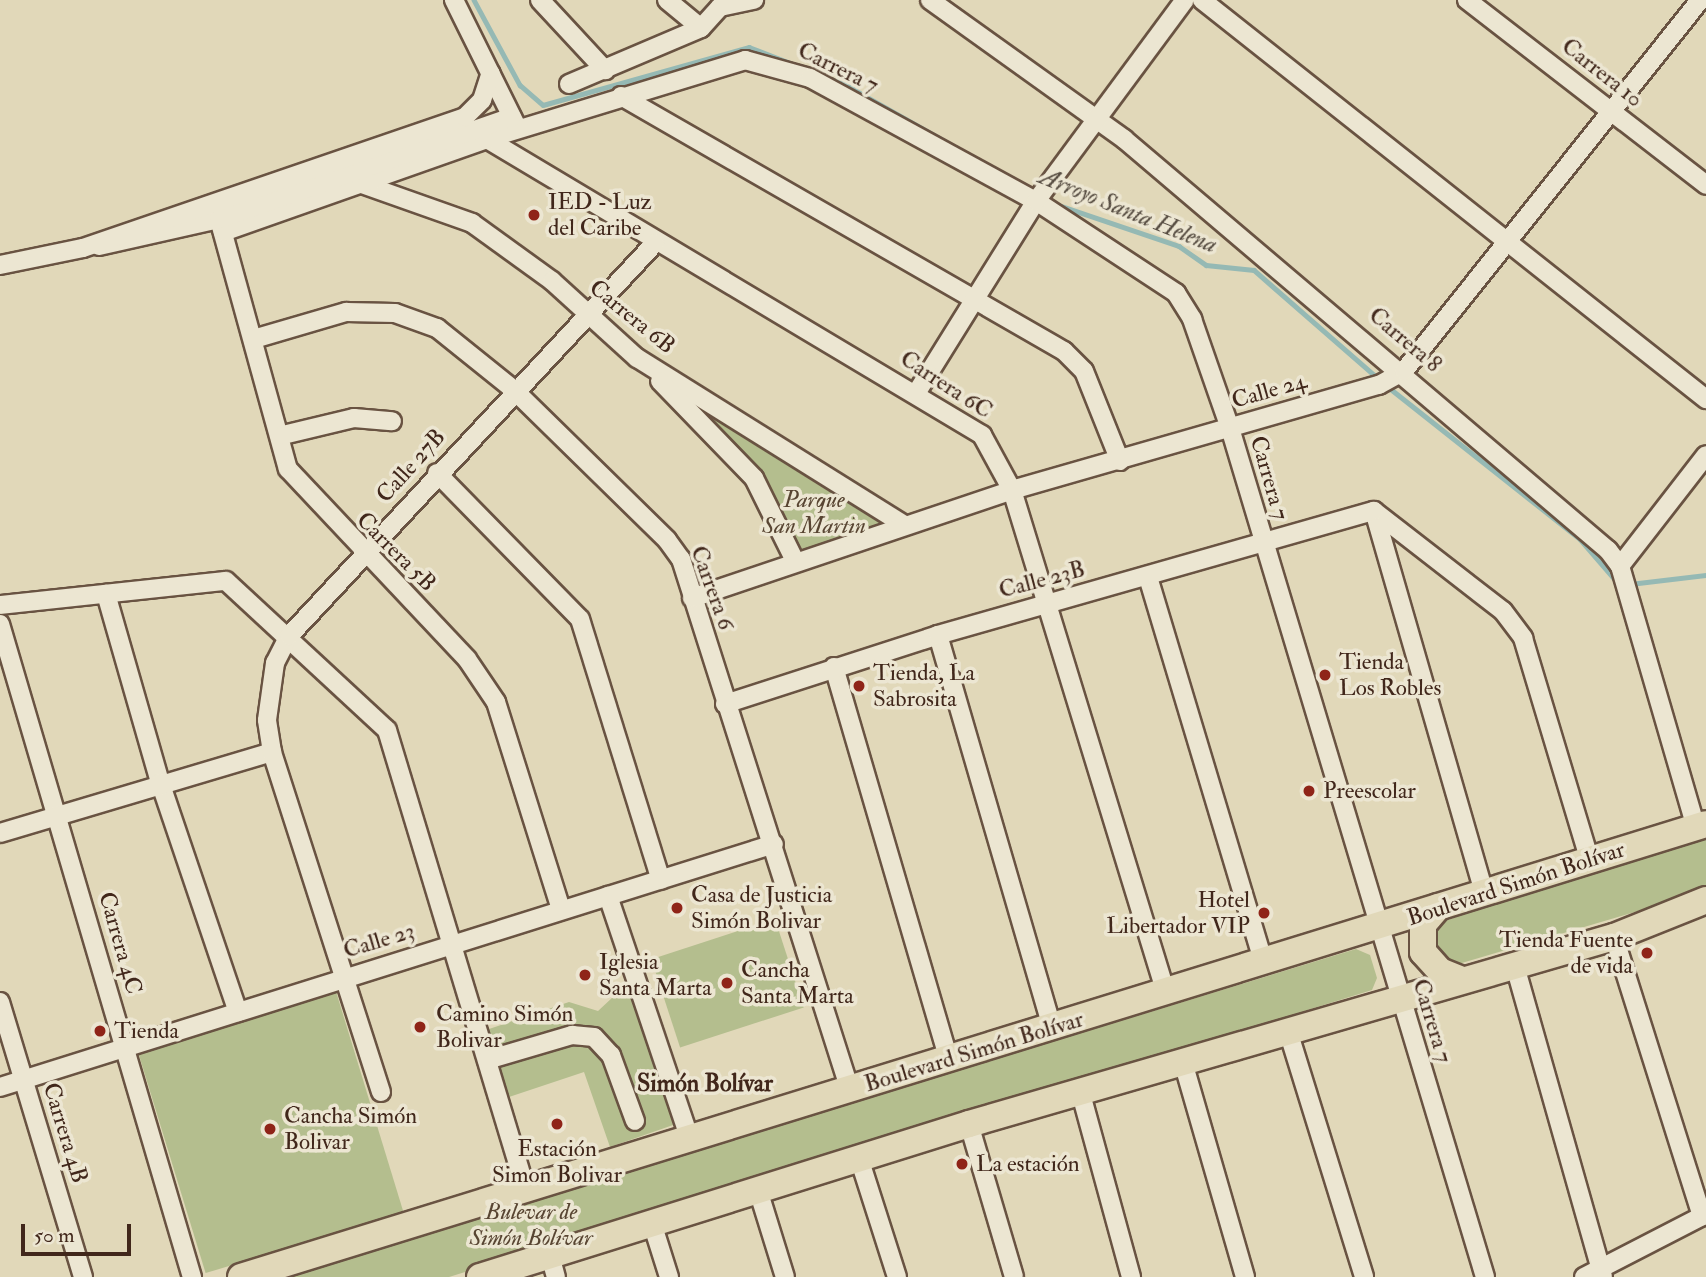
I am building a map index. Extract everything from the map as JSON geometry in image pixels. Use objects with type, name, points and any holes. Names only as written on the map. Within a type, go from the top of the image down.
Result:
[{"type":"highway","name":"Boulevard Simón Bolívar","points":[[241,1277],[1376,929],[1701,825]]},
{"type":"highway","points":[[480,1277],[553,1266],[652,1223],[969,1124],[1081,1094],[1460,979],[1614,937],[1706,900]]},
{"type":"highway","points":[[1438,907],[1423,924],[1423,952],[1440,971],[1460,979]]},
{"type":"street","points":[[454,0],[515,123]]},
{"type":"street","points":[[540,0],[605,70]]},
{"type":"street","points":[[667,0],[701,28]]},
{"type":"street","points":[[569,84],[605,70],[642,73],[701,28],[720,7],[754,0]]},
{"type":"street","name":"Carrera 8","points":[[930,0],[1094,117],[1404,371],[1620,566]]},
{"type":"street","points":[[917,392],[1036,201],[1094,117],[1185,0]]},
{"type":"street","points":[[1202,0],[1507,245],[1706,399]]},
{"type":"street","name":"Carrera 10","points":[[1467,0],[1706,185]]},
{"type":"street","name":"Calle 24","points":[[692,598],[795,561],[1012,490],[1121,461],[1379,385],[1404,371],[1700,0]]},
{"type":"street","name":"Carrera 7","points":[[515,123],[621,96],[642,73],[724,63],[766,62],[810,78],[1036,201],[1176,293],[1192,319],[1230,428],[1261,542],[1376,929],[1485,1277]]},
{"type":"street","points":[[83,248],[465,117],[482,100],[491,73]]},
{"type":"street","points":[[621,96],[976,294],[1064,351],[1084,371],[1121,461]]},
{"type":"street","points":[[360,177],[487,139],[515,123]]},
{"type":"street","points":[[0,265],[221,225],[515,123]]},
{"type":"street","name":"Carrera 6C","points":[[487,139],[655,243],[917,392],[982,435],[1012,490],[1166,993]]},
{"type":"street","name":"Carrera 6B","points":[[360,177],[472,223],[588,314],[637,358],[904,525]]},
{"type":"street","name":"Carrera 5B","points":[[221,225],[257,338],[296,485],[467,659],[496,702],[561,910]]},
{"type":"street","name":"Calle 27B","points":[[381,1091],[272,752],[268,691],[289,636],[514,390],[655,243]]},
{"type":"street","name":"Carrera 6","points":[[257,338],[346,312],[395,313],[437,328],[514,390],[667,540],[681,559],[724,704],[774,844],[849,1090]]},
{"type":"street","points":[[637,358],[754,478],[795,561]]},
{"type":"street","points":[[283,435],[354,418],[392,421]]},
{"type":"street","points":[[1701,825],[1620,566],[1706,455]]},
{"type":"street","points":[[437,473],[580,618],[661,880]]},
{"type":"street","points":[[1374,511],[1503,611],[1523,638],[1590,861]]},
{"type":"street","points":[[1374,511],[1484,893]]},
{"type":"street","name":"Calle 23B","points":[[724,704],[938,635],[1374,511]]},
{"type":"street","points":[[1148,577],[1264,963]]},
{"type":"street","points":[[0,605],[226,581],[289,636],[397,747],[452,944],[526,1189]]},
{"type":"street","points":[[106,594],[160,782],[238,1012]]},
{"type":"street","name":"Carrera 4C","points":[[0,624],[192,1277]]},
{"type":"street","points":[[938,635],[1052,1028]]},
{"type":"street","points":[[834,667],[949,1060]]},
{"type":"street","points":[[0,833],[160,782],[272,752]]},
{"type":"street","name":"Calle 23","points":[[0,1087],[343,977],[774,844]]},
{"type":"street","points":[[608,896],[690,1139]]},
{"type":"street","points":[[1515,966],[1596,1275],[1704,1215],[1614,937]]},
{"type":"street","name":"Carrera 4B","points":[[0,1002],[83,1277]]},
{"type":"street","points":[[1288,1031],[1364,1277]]},
{"type":"street","points":[[487,1060],[572,1035],[594,1037],[611,1055],[635,1121]]},
{"type":"street","points":[[1182,1062],[1245,1277]]},
{"type":"street","points":[[1081,1094],[1131,1277]]},
{"type":"street","points":[[969,1124],[1014,1277]]},
{"type":"street","points":[[859,1158],[897,1277]]},
{"type":"street","points":[[758,1190],[785,1277]]},
{"type":"street","points":[[652,1223],[669,1277]]},
{"type":"green space","name":"Parque San Martin","points":[[689,396],[890,521],[798,552],[687,401]]},
{"type":"green space","points":[[1706,831],[1706,891],[1455,965],[1440,959],[1431,937],[1439,923]]},
{"type":"green space","name":"Cancha Santa Marta","points":[[775,919],[804,1007],[680,1048],[651,959]]},
{"type":"green space","name":"Bulevar de Simón Bolívar","points":[[1356,949],[1370,955],[1377,978],[1372,990],[449,1277],[282,1277]]},
{"type":"green space","points":[[628,983],[676,1124],[610,1147],[584,1072],[509,1097],[486,1030],[569,1002],[598,1011]]},
{"type":"green space","name":"Cancha Simón Bolivar","points":[[334,985],[404,1213],[206,1273],[136,1046]]},
{"type":"waterway","name":"Arroyo Santa Helena","points":[[474,0],[520,85],[543,105],[749,47],[844,84],[975,158]]},
{"type":"waterway","name":"Arroyo Santa Helena","points":[[1055,204],[1179,246],[1206,265],[1254,270],[1380,380]]},
{"type":"waterway","name":"Arroyo Santa Helena","points":[[1387,386],[1580,539],[1618,583]]},
{"type":"waterway","points":[[1630,584],[1706,575]]},
{"type":"place","name":"IED - Luz del Caribe","points":[[534,215]]},
{"type":"place","name":"Tienda Los Robles","points":[[1325,675]]},
{"type":"place","name":"Tienda, La Sabrosita","points":[[859,686]]},
{"type":"place","name":"Preescolar","points":[[1309,791]]},
{"type":"place","name":"Casa de Justicia Simón Bolivar","points":[[677,908]]},
{"type":"place","name":"Hotel Libertador VIP","points":[[1264,913]]},
{"type":"place","name":"Tienda Fuente de vida","points":[[1647,953]]},
{"type":"place","name":"Iglesia Santa Marta","points":[[585,975]]},
{"type":"place","name":"Cancha Santa Marta","points":[[727,983]]},
{"type":"place","name":"Camino Simón Bolivar","points":[[420,1027]]},
{"type":"place","name":"Tienda","points":[[100,1031]]},
{"type":"place","name":"Estación Simon Bolivar","points":[[557,1124]]},
{"type":"place","name":"Cancha Simón Bolivar","points":[[270,1129]]},
{"type":"place","name":"La estación","points":[[962,1164]]},
{"type":"district","name":"Simón Bolívar","points":[[705,1084]]}]
